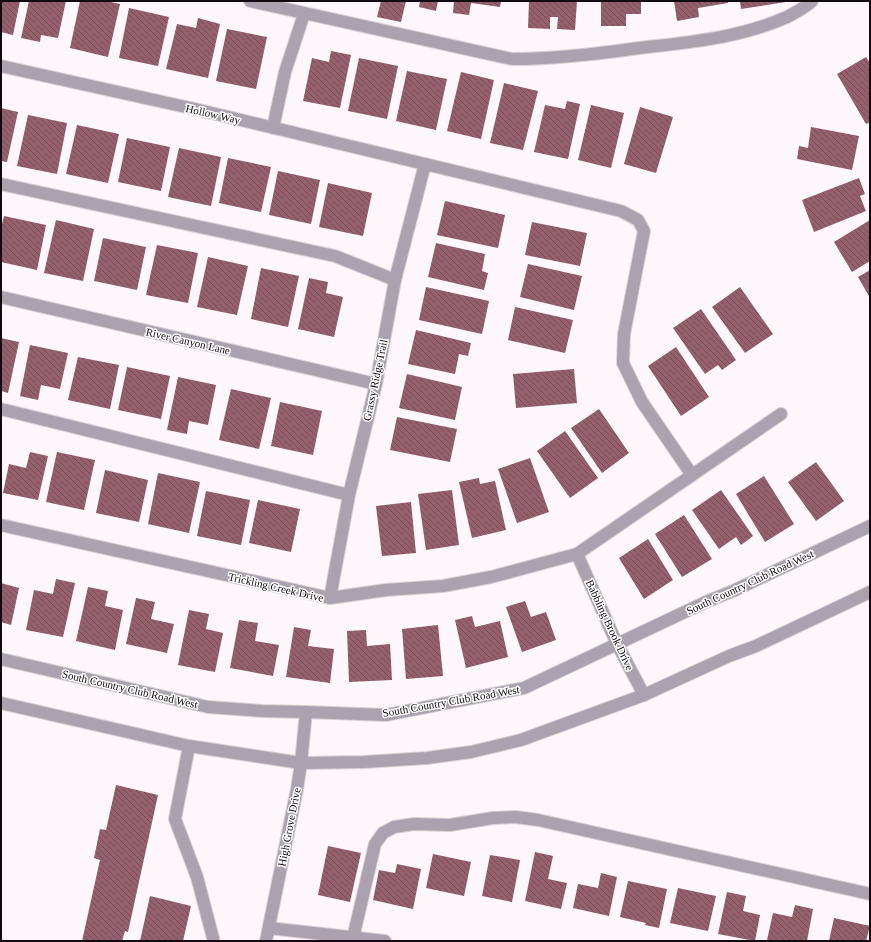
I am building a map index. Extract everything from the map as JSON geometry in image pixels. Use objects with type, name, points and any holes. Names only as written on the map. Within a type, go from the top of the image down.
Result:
[{"type":"street","points":[[250,1],[512,60],[605,52],[719,38],[770,24],[805,8],[812,1]]},
{"type":"street","points":[[273,128],[285,72],[304,14]]},
{"type":"street","name":"Hollow Way","points":[[1,66],[621,210],[638,220],[644,231],[624,334],[623,363],[642,402],[692,475]]},
{"type":"street","name":"Grassy Ridge Trail","points":[[330,598],[349,496],[376,384],[395,280],[425,164]]},
{"type":"street","points":[[1,184],[335,256],[395,280]]},
{"type":"street","name":"River Canyon Lane","points":[[1,297],[376,384]]},
{"type":"street","points":[[1,409],[349,496]]},
{"type":"street","name":"Trickling Creek Drive","points":[[1,525],[330,598],[386,590],[443,586],[491,577],[577,554],[781,414]]},
{"type":"street","name":"South Country Club Road West","points":[[1,659],[208,707],[262,711],[386,715],[524,688],[708,601],[733,591],[807,554],[870,526]]},
{"type":"street","name":"Babbling Brook Drive","points":[[577,554],[617,644],[644,695]]},
{"type":"street","points":[[1,704],[189,746],[301,763],[364,762],[427,758],[471,752],[521,740],[644,695],[729,656],[756,646],[870,592]]},
{"type":"street","name":"High Grove Drive","points":[[266,941],[297,789],[306,712]]},
{"type":"street","points":[[189,746],[175,819],[197,877],[213,941]]},
{"type":"street","points":[[353,938],[376,844],[383,833],[394,827],[414,824],[450,825],[493,818],[516,817],[538,820],[870,894]]},
{"type":"street","points":[[269,928],[385,941]]},
{"type":"building","points":[[1,1],[20,1],[13,35],[1,32]]},
{"type":"building","points":[[29,1],[66,1],[58,38],[41,35],[40,42],[21,38]]},
{"type":"building","points":[[80,1],[106,1],[120,4],[108,57],[70,48]]},
{"type":"building","points":[[381,1],[406,1],[401,22],[377,17]]},
{"type":"building","points":[[420,1],[438,1],[436,11],[419,7]]},
{"type":"building","points":[[454,1],[501,1],[500,7],[471,3],[469,15],[453,13]]},
{"type":"building","points":[[529,1],[577,1],[575,30],[557,29],[558,17],[550,17],[550,29],[528,28]]},
{"type":"building","points":[[601,1],[641,1],[641,14],[626,14],[626,26],[601,26]]},
{"type":"building","points":[[674,1],[728,1],[728,3],[698,8],[699,17],[677,21]]},
{"type":"building","points":[[740,1],[786,1],[786,2],[741,9]]},
{"type":"building","points":[[129,8],[169,17],[158,66],[119,58]]},
{"type":"building","points":[[198,18],[220,24],[208,78],[166,69],[177,24],[196,28]]},
{"type":"building","points":[[227,29],[267,37],[256,89],[216,81]]},
{"type":"building","points":[[331,51],[351,55],[340,108],[303,101],[312,58],[329,62]]},
{"type":"building","points":[[866,57],[870,63],[870,122],[866,124],[837,74]]},
{"type":"building","points":[[359,58],[398,66],[387,119],[348,111]]},
{"type":"building","points":[[407,71],[447,79],[436,130],[396,121]]},
{"type":"building","points":[[461,72],[494,80],[481,139],[447,131]]},
{"type":"building","points":[[504,83],[538,91],[523,150],[490,143]]},
{"type":"building","points":[[567,101],[580,104],[568,159],[534,152],[545,105],[565,109]]},
{"type":"building","points":[[591,105],[624,113],[611,168],[578,160]]},
{"type":"building","points":[[640,107],[673,117],[656,173],[624,164]]},
{"type":"building","points":[[1,108],[18,112],[7,162],[1,161]]},
{"type":"building","points":[[28,115],[67,123],[57,174],[17,166]]},
{"type":"building","points":[[77,125],[119,134],[108,183],[66,174]]},
{"type":"building","points":[[811,127],[859,136],[852,170],[797,159],[799,146],[808,148]]},
{"type":"building","points":[[127,138],[170,147],[161,191],[118,182]]},
{"type":"building","points":[[179,148],[221,157],[211,206],[168,197]]},
{"type":"building","points":[[228,158],[271,167],[261,212],[219,203]]},
{"type":"building","points":[[278,171],[320,180],[311,224],[269,215]]},
{"type":"building","points":[[859,178],[865,194],[860,196],[866,211],[814,232],[802,200]]},
{"type":"building","points":[[328,183],[372,193],[363,236],[319,227]]},
{"type":"building","points":[[445,201],[505,215],[498,248],[437,235]]},
{"type":"building","points":[[4,216],[46,225],[37,270],[1,262],[1,228]]},
{"type":"building","points":[[56,220],[94,229],[83,281],[44,273]]},
{"type":"building","points":[[870,220],[870,261],[852,272],[834,242]]},
{"type":"building","points":[[532,222],[587,233],[580,266],[525,255]]},
{"type":"building","points":[[103,238],[146,247],[137,290],[94,281]]},
{"type":"building","points":[[436,243],[485,254],[482,271],[488,273],[484,290],[428,277]]},
{"type":"building","points":[[157,245],[198,253],[188,303],[146,295]]},
{"type":"building","points":[[208,257],[248,266],[237,315],[197,307]]},
{"type":"building","points":[[528,264],[582,276],[574,310],[520,297]]},
{"type":"building","points":[[261,268],[299,276],[288,327],[251,319]]},
{"type":"building","points":[[870,270],[870,298],[858,277]]},
{"type":"building","points":[[309,278],[328,282],[326,293],[343,297],[334,337],[298,329]]},
{"type":"building","points":[[426,287],[489,301],[482,334],[419,320]]},
{"type":"building","points":[[740,287],[773,334],[745,353],[712,307]]},
{"type":"building","points":[[515,307],[573,320],[565,353],[508,340]]},
{"type":"building","points":[[701,309],[736,360],[722,370],[718,365],[705,374],[673,328]]},
{"type":"building","points":[[416,330],[471,343],[468,356],[459,354],[455,374],[408,364]]},
{"type":"building","points":[[1,338],[19,342],[8,393],[1,391]]},
{"type":"building","points":[[30,345],[68,353],[60,389],[41,385],[38,400],[20,396]]},
{"type":"building","points":[[676,347],[709,397],[681,416],[648,366]]},
{"type":"building","points":[[78,357],[119,365],[110,409],[68,400]]},
{"type":"building","points":[[127,367],[170,376],[161,419],[118,410]]},
{"type":"building","points":[[574,369],[577,403],[516,408],[513,374]]},
{"type":"building","points":[[407,374],[462,387],[455,420],[399,408]]},
{"type":"building","points":[[178,377],[216,385],[208,425],[189,421],[187,434],[167,430]]},
{"type":"building","points":[[231,389],[271,398],[259,449],[219,440]]},
{"type":"building","points":[[280,402],[322,411],[313,455],[271,446]]},
{"type":"building","points":[[599,409],[629,453],[602,473],[571,428]]},
{"type":"building","points":[[397,417],[457,429],[450,462],[390,450]]},
{"type":"building","points":[[565,431],[598,478],[570,498],[537,451]]},
{"type":"building","points":[[30,452],[48,456],[38,500],[3,493],[9,464],[26,468]]},
{"type":"building","points":[[57,452],[95,460],[84,510],[46,502]]},
{"type":"building","points":[[530,458],[549,512],[517,523],[498,469]]},
{"type":"building","points":[[816,462],[844,501],[816,521],[788,482]]},
{"type":"building","points":[[105,470],[148,480],[139,522],[96,513]]},
{"type":"building","points":[[158,473],[200,482],[189,533],[148,524]]},
{"type":"building","points":[[764,476],[794,524],[765,542],[736,494]]},
{"type":"building","points":[[479,478],[480,484],[495,481],[506,530],[472,538],[459,482]]},
{"type":"building","points":[[452,490],[459,545],[426,550],[418,494]]},
{"type":"building","points":[[721,490],[753,536],[741,545],[736,537],[719,549],[692,510]]},
{"type":"building","points":[[206,491],[250,500],[241,545],[197,536]]},
{"type":"building","points":[[258,500],[300,509],[291,552],[249,543]]},
{"type":"building","points":[[411,502],[416,553],[382,556],[376,506]]},
{"type":"building","points":[[684,515],[712,559],[682,577],[655,534]]},
{"type":"building","points":[[648,539],[673,580],[644,599],[619,558]]},
{"type":"building","points":[[56,579],[75,583],[63,637],[26,630],[34,590],[53,594]]},
{"type":"building","points":[[1,583],[19,588],[11,625],[1,622]]},
{"type":"building","points":[[88,587],[108,591],[105,606],[123,610],[115,650],[76,641]]},
{"type":"building","points":[[136,598],[155,602],[151,619],[174,624],[167,653],[126,644]]},
{"type":"building","points":[[525,601],[531,617],[546,612],[556,640],[522,652],[506,607]]},
{"type":"building","points":[[189,610],[209,614],[206,629],[223,633],[215,672],[178,665]]},
{"type":"building","points":[[472,616],[475,627],[500,621],[508,657],[466,668],[455,620]]},
{"type":"building","points":[[239,620],[258,623],[255,641],[279,645],[273,676],[230,668]]},
{"type":"building","points":[[438,625],[443,676],[406,679],[402,629]]},
{"type":"building","points":[[294,627],[311,630],[308,646],[334,649],[330,683],[286,677]]},
{"type":"building","points":[[366,630],[367,646],[390,644],[392,680],[349,682],[347,631]]},
{"type":"building","points":[[116,785],[158,795],[128,932],[125,931],[122,941],[82,941],[100,860],[94,858],[100,829],[106,830]]},
{"type":"building","points":[[328,846],[361,853],[350,902],[318,895]]},
{"type":"building","points":[[535,852],[553,856],[548,879],[567,883],[561,909],[525,901]]},
{"type":"building","points":[[433,854],[471,862],[464,896],[426,888]]},
{"type":"building","points":[[490,855],[520,860],[512,902],[482,896]]},
{"type":"building","points":[[397,864],[421,869],[413,909],[373,900],[379,870],[395,873]]},
{"type":"building","points":[[601,873],[617,877],[609,916],[573,908],[578,884],[598,888]]},
{"type":"building","points":[[628,881],[667,889],[659,928],[645,925],[646,923],[620,917]]},
{"type":"building","points":[[678,888],[716,896],[708,931],[670,923]]},
{"type":"building","points":[[727,892],[746,896],[743,911],[760,915],[755,941],[718,934]]},
{"type":"building","points":[[150,896],[191,906],[183,941],[140,941]]},
{"type":"building","points":[[795,905],[813,909],[807,941],[767,940],[773,913],[792,917]]},
{"type":"building","points":[[834,918],[870,926],[866,941],[829,941]]}]
